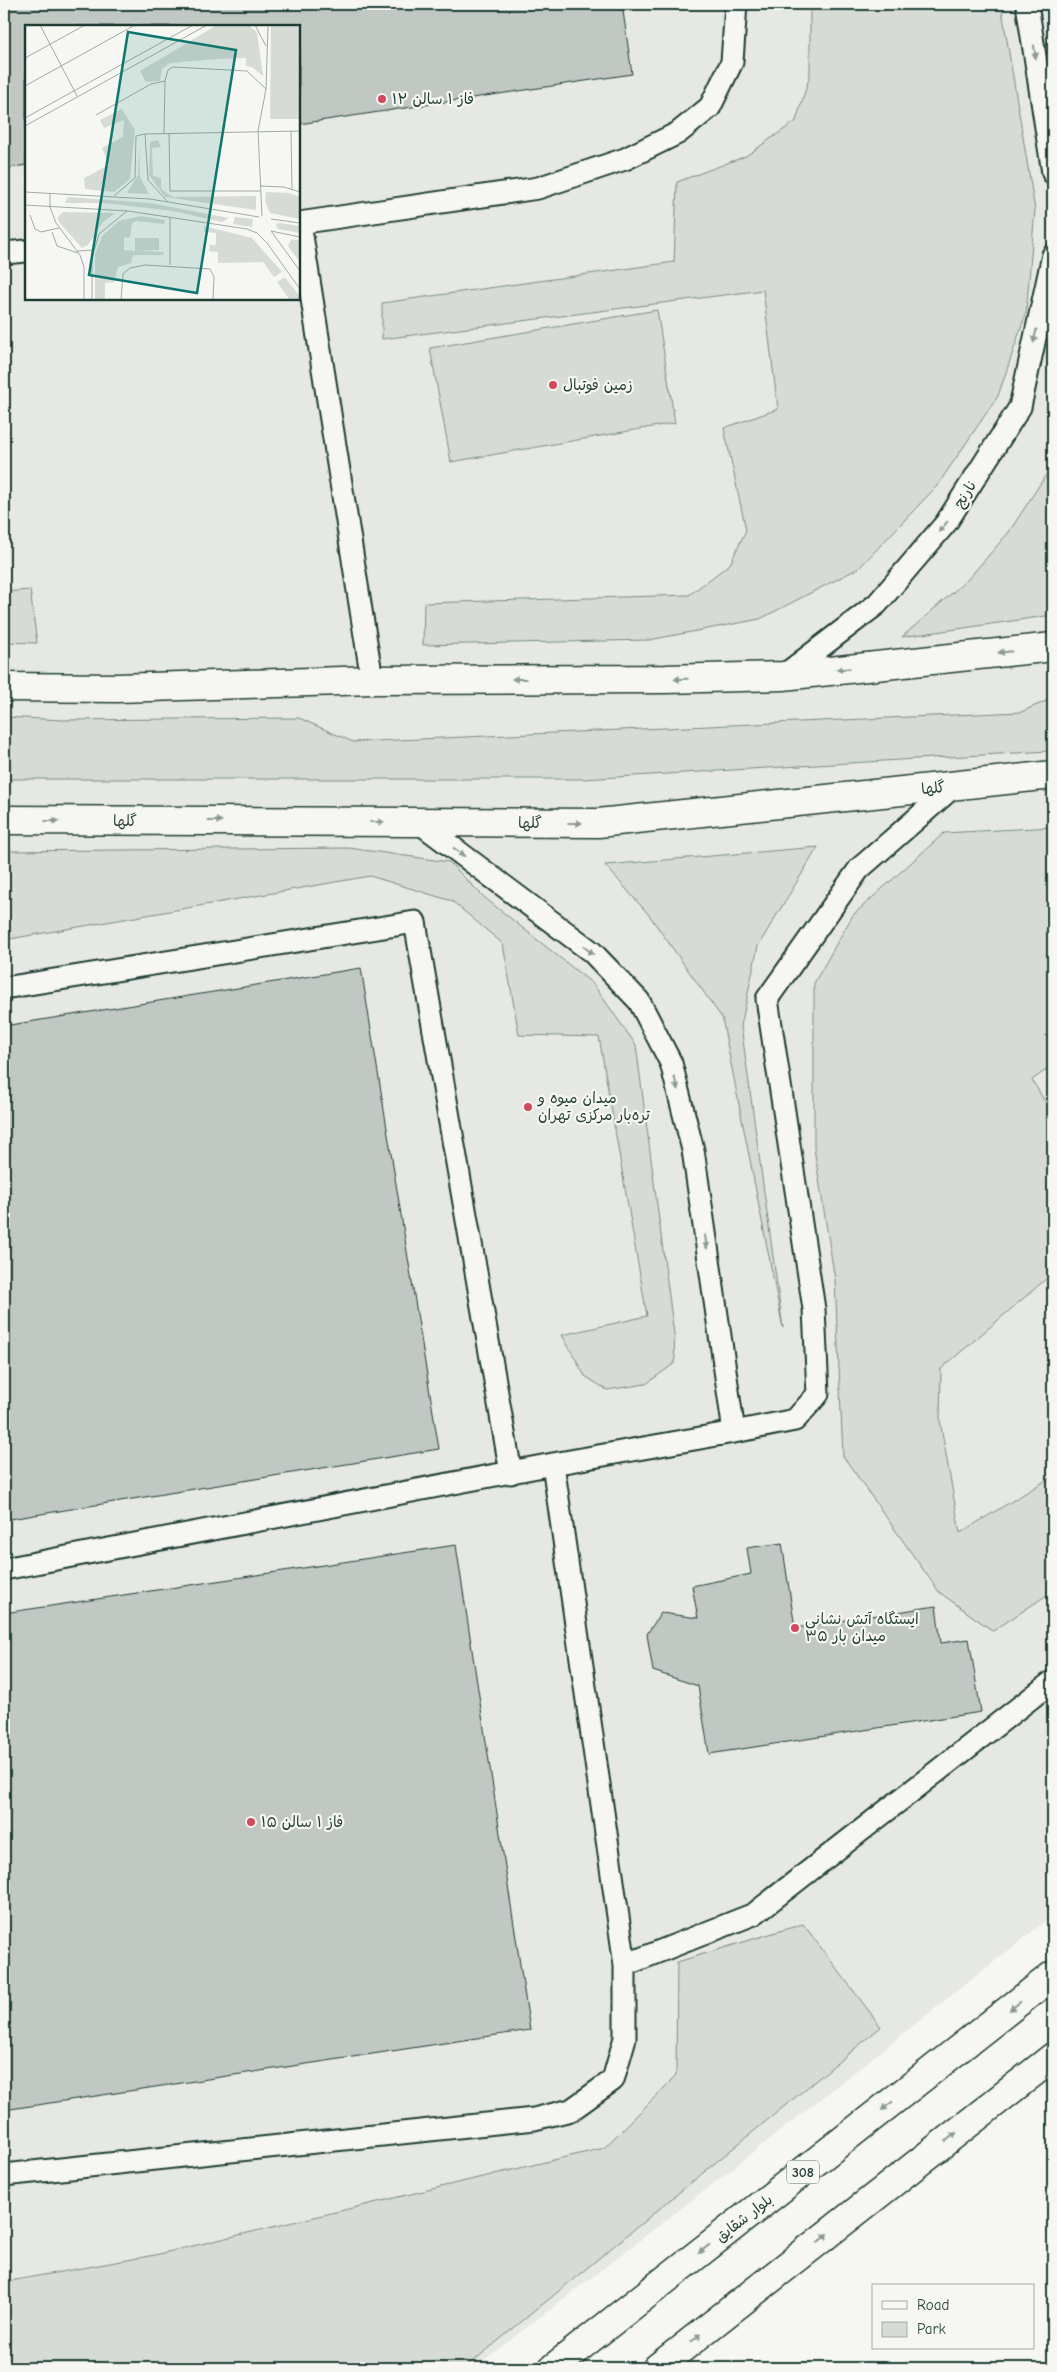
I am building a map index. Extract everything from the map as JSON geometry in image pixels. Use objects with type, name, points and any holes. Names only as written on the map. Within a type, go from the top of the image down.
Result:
[{"type":"street","points":[[4,687],[117,688],[372,680],[666,679],[783,676],[1053,647]]},
{"type":"street","name":"گلها","points":[[4,820],[598,823],[1053,775]]},
{"type":"street","name":"بلوار شقایق","points":[[553,2368],[1053,1975]]},
{"type":"street","points":[[657,2368],[1053,2057]]},
{"type":"lane","points":[[372,680],[300,223],[538,188],[625,159],[678,133],[710,107],[732,62],[736,4]]},
{"type":"lane","points":[[1027,4],[1053,173]]},
{"type":"lane","points":[[4,254],[25,251]]},
{"type":"lane","name":"نارنج","points":[[783,676],[877,604],[946,523],[1020,407],[1053,254]]},
{"type":"lane","points":[[4,1569],[553,1464],[795,1420],[818,1394],[814,1309],[767,998],[859,869],[954,786]]},
{"type":"lane","points":[[420,822],[592,952],[640,1001],[671,1063],[693,1150],[734,1432]]},
{"type":"lane","points":[[4,988],[415,922],[511,1472]]},
{"type":"lane","points":[[4,2175],[534,2119],[571,2110],[613,2080],[625,2038],[625,1965],[553,1464]]},
{"type":"lane","points":[[625,1965],[754,1914],[1053,1681]]},
{"type":"shaded area","name":"میدان میوه و تره‌بار مرکزی تهران","points":[[4,4],[1053,4],[1053,1915],[718,2180],[474,2368],[4,2368]]},
{"type":"green space","points":[[810,4],[1001,4],[1035,210],[1026,313],[998,396],[937,486],[859,568],[760,619],[649,640],[423,645],[424,603],[689,595],[730,564],[746,530],[724,428],[778,409],[763,290],[382,339],[382,303],[674,262],[677,182],[746,156],[796,121],[810,75]]},
{"type":"green space","name":"زمین فوتبال","points":[[657,310],[675,423],[451,462],[430,348]]},
{"type":"green space","points":[[1053,464],[1053,615],[902,637],[968,579],[1009,532]]},
{"type":"green space","points":[[30,590],[37,643],[4,642],[4,592]]},
{"type":"green space","points":[[1053,698],[1053,750],[1049,751],[584,779],[4,779],[4,717],[63,720],[299,718],[353,742],[1021,712]]},
{"type":"green space","points":[[1053,827],[1053,1065],[1032,1080],[1053,1115],[1053,1273],[941,1369],[940,1421],[960,1533],[1053,1476],[1053,1591],[993,1631],[939,1592],[843,1456],[835,1280],[814,1148],[814,983],[853,915],[944,833]]},
{"type":"green space","points":[[818,847],[758,946],[741,1026],[783,1328],[722,1018],[649,915],[605,865]]},
{"type":"green space","points":[[349,848],[449,862],[485,898],[593,984],[636,1045],[674,1334],[675,1363],[646,1384],[607,1390],[585,1376],[562,1335],[647,1316],[599,1037],[519,1035],[503,944],[452,901],[370,876],[4,940],[4,851]]},
{"type":"green space","points":[[803,1924],[881,2027],[465,2368],[4,2368],[4,2282],[155,2255],[604,2148],[676,2076],[677,1962]]},
{"type":"building","name":"فاز ۱ سالن ۱۲","points":[[4,4],[622,4],[632,74],[300,124],[300,25],[25,25],[25,165],[4,169]]},
{"type":"building","points":[[361,968],[439,1449],[4,1520],[4,1026]]},
{"type":"building","points":[[782,1543],[795,1628],[936,1606],[941,1643],[969,1639],[981,1712],[709,1754],[698,1686],[653,1671],[647,1634],[661,1613],[698,1618],[692,1586],[751,1574],[747,1548]]},
{"type":"building","name":"فاز ۱ سالن ۱۵","points":[[456,1545],[530,2030],[4,2110],[4,1613]]},
{"type":"place","name":"فاز ۱ سالن ۱۲","points":[[382,99]]},
{"type":"place","name":"زمین فوتبال","points":[[553,385]]},
{"type":"place","name":"میدان میوه و تره‌بار مرکزی تهران","points":[[528,1107]]},
{"type":"place","name":"ایستگاه آتش نشانی ۳۵ میدان بار","points":[[795,1628]]},
{"type":"place","name":"فاز ۱ سالن ۱۵","points":[[251,1822]]}]
